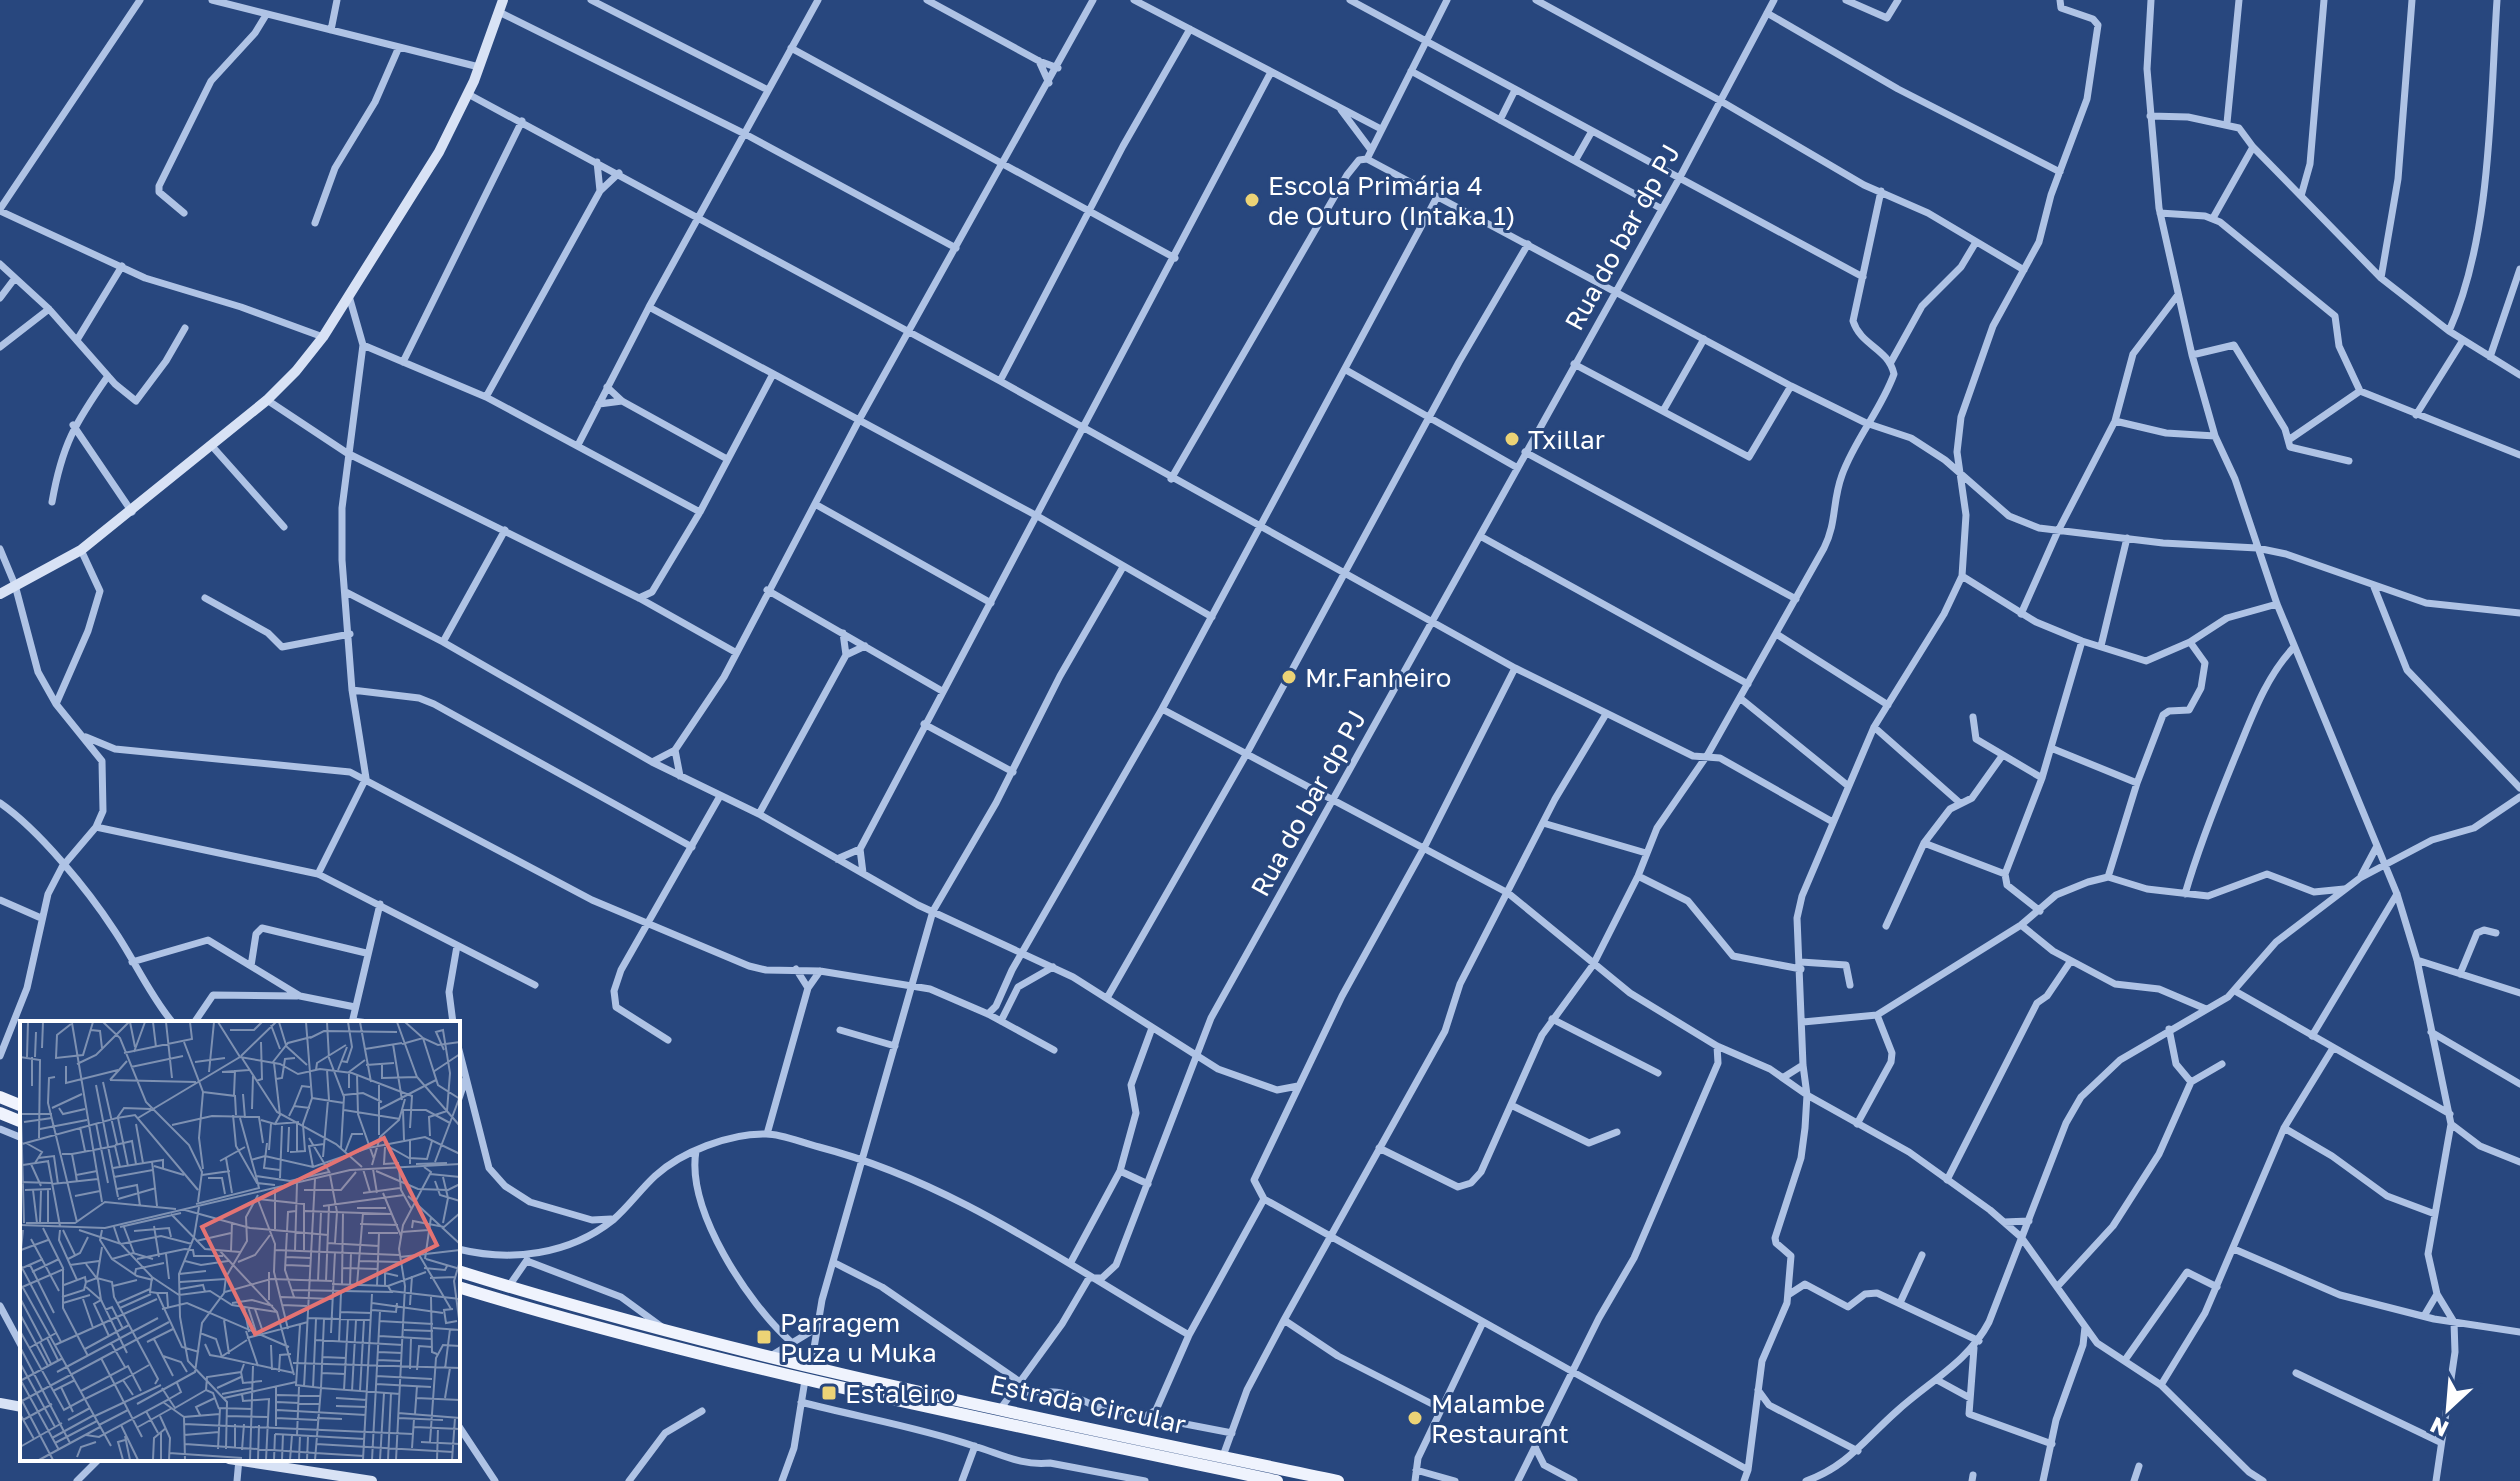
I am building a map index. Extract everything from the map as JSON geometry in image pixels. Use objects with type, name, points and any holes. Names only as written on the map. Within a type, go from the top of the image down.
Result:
[{"type":"main road","points":[[0,1097],[20,1105]]},
{"type":"main road","points":[[0,1113],[20,1121]]},
{"type":"main road","name":"Estrada Circular","points":[[460,1272],[768,1357],[1338,1481]]},
{"type":"main road","name":"Estrada Circular","points":[[460,1288],[559,1318],[805,1380],[1277,1481]]},
{"type":"street","points":[[140,0],[0,210],[161,284],[241,307],[323,337]]},
{"type":"street","points":[[212,0],[479,67]]},
{"type":"street","points":[[248,9],[251,0]]},
{"type":"street","points":[[331,30],[337,0]]},
{"type":"street","points":[[0,594],[81,550],[132,512],[267,400],[323,337],[439,152],[468,94],[503,0]]},
{"type":"street","points":[[591,0],[768,90]]},
{"type":"street","points":[[578,445],[697,218],[818,0]]},
{"type":"street","points":[[927,0],[1039,61],[1058,68]]},
{"type":"street","points":[[652,762],[675,750],[724,677],[859,420],[1058,68],[1093,0]]},
{"type":"street","points":[[1134,0],[1381,129]]},
{"type":"street","points":[[1350,0],[1863,277]]},
{"type":"street","points":[[1367,159],[1447,0]]},
{"type":"street","points":[[1536,0],[1719,100],[1864,185],[1928,213],[2024,270]]},
{"type":"street","name":"Rua do bar dp PJ","points":[[1001,1408],[1062,1324],[1089,1278],[1102,1278],[1116,1265],[1211,1018],[1336,800],[1361,745],[1680,177],[1774,0]]},
{"type":"street","points":[[1846,0],[1887,18],[1898,0]]},
{"type":"street","points":[[1744,1481],[1762,1361],[1788,1295],[1790,1277],[1791,1256],[1776,1243],[1775,1238],[1801,1158],[1807,1095],[1797,918],[1812,865],[1874,727],[1944,614],[1962,576],[1966,515],[1958,472],[1960,425],[1972,381],[1993,326],[2039,242],[2087,99],[2098,25],[2093,19],[2061,8],[2060,0]]},
{"type":"street","points":[[2151,0],[2147,69],[2160,213],[2192,355],[2215,436],[2235,479],[2277,604],[2397,894],[2417,960],[2450,1114],[2451,1124],[2428,1254],[2430,1274],[2437,1294],[2454,1322],[2453,1376],[2436,1481]]},
{"type":"street","points":[[2227,123],[2239,0]]},
{"type":"street","points":[[2301,196],[2310,164],[2324,0]]},
{"type":"street","points":[[2381,278],[2398,179],[2412,0]]},
{"type":"street","points":[[2449,331],[2474,262],[2488,139],[2497,0]]},
{"type":"street","points":[[499,12],[745,134],[956,248]]},
{"type":"street","points":[[1767,13],[1898,89],[2060,172]]},
{"type":"street","points":[[184,213],[159,192],[159,186],[211,81],[255,33],[266,15]]},
{"type":"street","points":[[1000,381],[1089,211],[1190,29]]},
{"type":"street","points":[[315,223],[335,168],[375,102],[399,47]]},
{"type":"street","points":[[791,48],[1005,162],[1175,258]]},
{"type":"street","points":[[1039,61],[1049,83]]},
{"type":"street","points":[[1411,71],[1662,209]]},
{"type":"street","points":[[863,873],[860,849],[924,724],[1039,517],[1271,72]]},
{"type":"street","points":[[1500,120],[1515,90]]},
{"type":"street","points":[[468,94],[1000,381],[1515,668],[1693,756],[1708,754],[1831,821]]},
{"type":"street","points":[[1338,107],[1371,150]]},
{"type":"street","points":[[2150,116],[2227,123],[2244,133],[2253,147],[2381,278],[2449,331],[2520,375]]},
{"type":"street","points":[[403,362],[522,121]]},
{"type":"street","points":[[1575,161],[1592,131]]},
{"type":"street","points":[[2213,218],[2253,147]]},
{"type":"street","points":[[1171,479],[1347,175],[1359,160],[1367,159],[1791,386],[1866,423],[1911,438],[1958,472],[2009,516],[2057,533],[2257,548],[2318,565],[2426,603],[2520,613]]},
{"type":"street","points":[[597,162],[600,191]]},
{"type":"street","points":[[486,397],[600,191],[619,173]]},
{"type":"street","points":[[1379,1148],[1446,1184],[1465,1186],[1481,1172],[1552,1019],[1593,965],[1638,876],[1657,828],[1708,754],[1778,635],[1834,528],[1839,485],[1866,423],[1889,388],[1894,374],[1891,362],[1857,334],[1853,321],[1881,191]]},
{"type":"street","points":[[988,1014],[996,1006],[1012,970],[1162,709],[1258,525],[1346,370],[1437,197]]},
{"type":"street","points":[[2160,213],[2213,218],[2248,242],[2335,316],[2339,346],[2360,391],[2520,455]]},
{"type":"street","points":[[1891,362],[1922,306],[1961,267],[1976,242]]},
{"type":"street","points":[[1107,998],[1247,753],[1344,572],[1528,244]]},
{"type":"street","points":[[0,264],[49,309],[130,398],[140,399],[185,328]]},
{"type":"street","points":[[77,340],[122,266]]},
{"type":"street","points":[[2490,357],[2520,269]]},
{"type":"street","points":[[0,298],[15,278]]},
{"type":"street","points":[[318,874],[366,778],[352,690],[342,508],[363,345],[348,294]]},
{"type":"street","points":[[2021,614],[2057,533],[2115,421],[2133,354],[2177,296]]},
{"type":"street","points":[[649,307],[1039,517],[1212,617]]},
{"type":"street","points":[[0,347],[49,309]]},
{"type":"street","points":[[1663,411],[1704,339]]},
{"type":"street","points":[[2416,415],[2463,340]]},
{"type":"street","points":[[363,345],[486,397],[700,512]]},
{"type":"street","points":[[2192,355],[2234,345],[2290,439],[2290,447],[2349,461]]},
{"type":"street","points":[[1884,354],[1897,349]]},
{"type":"street","points":[[1574,364],[1749,457],[1791,386]]},
{"type":"street","points":[[1346,370],[1516,467]]},
{"type":"street","points":[[639,598],[652,592],[700,512],[773,374]]},
{"type":"street","points":[[52,502],[64,447],[73,425],[108,376]]},
{"type":"street","points":[[607,387],[622,401],[727,459]]},
{"type":"street","points":[[2290,439],[2360,391]]},
{"type":"street","points":[[267,400],[347,453],[639,598],[735,652]]},
{"type":"street","points":[[599,404],[622,401]]},
{"type":"street","points":[[2115,421],[2166,433],[2215,436]]},
{"type":"street","points":[[73,425],[132,512]]},
{"type":"street","points":[[211,445],[284,527]]},
{"type":"street","points":[[1525,452],[1796,599]]},
{"type":"street","points":[[815,504],[991,603]]},
{"type":"street","points":[[443,642],[505,530]]},
{"type":"street","points":[[1480,536],[1748,684]]},
{"type":"street","points":[[2101,646],[2127,538]]},
{"type":"street","points":[[0,549],[15,585],[38,672],[56,704],[86,737],[102,761],[105,790],[103,811],[96,827],[62,867],[48,894],[30,980],[0,1056]]},
{"type":"street","points":[[56,704],[88,631],[100,591],[81,550]]},
{"type":"street","points":[[811,1366],[815,1329],[933,911],[1013,772],[1060,676],[1123,567]]},
{"type":"street","points":[[1962,576],[2021,614],[2082,641],[2146,661],[2190,642],[2215,623],[2277,604]]},
{"type":"street","points":[[2374,587],[2407,670],[2520,788]]},
{"type":"street","points":[[767,590],[942,691]]},
{"type":"street","points":[[346,592],[443,642],[652,762],[759,814],[975,933],[1025,952],[1053,967],[1198,1057],[1241,1080],[1277,1090],[1298,1086]]},
{"type":"street","points":[[652,592],[654,607]]},
{"type":"street","points":[[205,598],[268,633],[282,647],[350,634]]},
{"type":"street","points":[[843,633],[846,655]]},
{"type":"street","points":[[1778,635],[1888,705]]},
{"type":"street","points":[[2040,911],[2007,885],[2005,874],[2042,778],[2082,641]]},
{"type":"street","points":[[2108,877],[2137,783],[2163,715],[2169,711],[2189,710],[2201,688],[2205,663],[2190,642]]},
{"type":"street","points":[[759,814],[846,655],[865,646]]},
{"type":"street","points":[[2185,894],[2198,847],[2249,719],[2278,666],[2294,647]]},
{"type":"street","points":[[1515,668],[1289,1103],[1254,1180],[1264,1199],[1748,1470]]},
{"type":"street","points":[[352,690],[410,696],[434,704],[692,847]]},
{"type":"street","points":[[1740,698],[1847,785]]},
{"type":"street","points":[[1162,709],[1425,846],[1508,893],[1630,993],[1717,1046],[1784,1077],[1807,1095],[1889,1140],[1947,1180],[2021,1237],[2097,1343],[2161,1385],[2249,1472],[2263,1481]]},
{"type":"street","points":[[1223,1456],[1247,1390],[1445,1031],[1460,984],[1543,823],[1606,714]]},
{"type":"street","points":[[1973,717],[1976,739],[2042,778]]},
{"type":"street","points":[[924,724],[1013,772]]},
{"type":"street","points":[[1874,727],[1960,803]]},
{"type":"street","points":[[86,737],[115,749],[308,767],[366,778],[490,847],[648,925],[749,966],[820,971],[930,989],[988,1014],[1054,1050]]},
{"type":"street","points":[[2051,748],[2137,783]]},
{"type":"street","points":[[102,761],[115,749]]},
{"type":"street","points":[[675,750],[680,776]]},
{"type":"street","points":[[1886,926],[1924,843],[1950,809],[1972,798],[2002,756]]},
{"type":"street","points":[[668,1040],[632,1021],[614,1001],[621,970],[720,796]]},
{"type":"street","points":[[2052,1444],[1969,1414],[1970,1398],[1976,1344],[2073,1108],[2120,1060],[2235,991],[2256,960],[2360,878],[2432,840],[2474,828],[2520,797]]},
{"type":"street","points":[[0,803],[26,822],[115,931],[172,1021]]},
{"type":"street","points":[[1543,823],[1646,853]]},
{"type":"street","points":[[96,827],[318,874],[535,985]]},
{"type":"street","points":[[1924,843],[2005,874]]},
{"type":"street","points":[[2360,878],[2377,846]]},
{"type":"street","points":[[837,859],[860,849]]},
{"type":"street","points":[[1803,1022],[1877,1015],[2021,925],[2056,895],[2108,877],[2147,889],[2185,894],[2220,893],[2267,874],[2314,892],[2346,888]]},
{"type":"street","points":[[1638,876],[1688,901],[1733,956],[1801,965],[1846,965],[1850,985]]},
{"type":"street","points":[[2314,892],[2321,909]]},
{"type":"street","points":[[2312,1036],[2397,894]]},
{"type":"street","points":[[0,900],[41,918]]},
{"type":"street","points":[[353,1021],[366,953],[380,904]]},
{"type":"street","points":[[2021,925],[2070,962],[2115,984],[2159,989],[2206,1009]]},
{"type":"street","points":[[251,966],[256,934],[262,928],[366,953]]},
{"type":"street","points":[[2460,974],[2477,933],[2481,929],[2496,933]]},
{"type":"street","points":[[132,962],[208,940],[300,996]]},
{"type":"street","points":[[453,1021],[449,992],[457,946]]},
{"type":"street","points":[[2417,960],[2520,993]]},
{"type":"street","points":[[1947,1180],[2037,1003],[2047,996],[2070,962]]},
{"type":"street","points":[[1001,1021],[1018,987],[1053,967]]},
{"type":"street","points":[[796,969],[808,988]]},
{"type":"street","points":[[767,1134],[808,988],[820,971]]},
{"type":"street","points":[[2235,991],[2450,1114]]},
{"type":"street","points":[[195,1021],[213,995],[300,996],[355,1007]]},
{"type":"street","points":[[1857,1124],[1891,1062],[1892,1053],[1877,1015]]},
{"type":"street","points":[[1552,1019],[1658,1073]]},
{"type":"street","points":[[1071,1262],[1120,1171],[1136,1113],[1131,1085],[1152,1028]]},
{"type":"street","points":[[2169,1029],[2176,1064],[2191,1082]]},
{"type":"street","points":[[840,1030],[895,1046]]},
{"type":"street","points":[[2431,1032],[2520,1084]]},
{"type":"street","points":[[1518,1481],[1634,1258],[1718,1063],[1717,1046]]},
{"type":"street","points":[[2161,1385],[2217,1287],[2257,1185],[2284,1128],[2333,1048]]},
{"type":"street","points":[[460,1053],[489,1168],[505,1186],[530,1202],[560,1213],[592,1220],[614,1219]]},
{"type":"street","points":[[1718,1063],[1734,1053]]},
{"type":"street","points":[[2057,1287],[2113,1226],[2159,1154],[2191,1082],[2222,1064]]},
{"type":"street","points":[[1784,1077],[1803,1065]]},
{"type":"street","points":[[460,1095],[467,1076]]},
{"type":"street","points":[[1277,1090],[1289,1103]]},
{"type":"street","points":[[1511,1105],[1580,1141],[1597,1142],[1617,1132]]},
{"type":"street","points":[[2451,1124],[2480,1146],[2520,1162]]},
{"type":"street","points":[[2284,1128],[2332,1156],[2387,1196],[2435,1214]]},
{"type":"street","points":[[0,1141],[2,1130]]},
{"type":"street","points":[[508,1287],[529,1258],[586,1238],[614,1219],[656,1175],[678,1158],[737,1138],[767,1134],[862,1158],[969,1207],[1071,1262],[1089,1278],[1189,1335]]},
{"type":"street","points":[[696,1151],[693,1168],[710,1230],[765,1318],[790,1341]]},
{"type":"street","points":[[1120,1171],[1148,1184]]},
{"type":"street","points":[[1146,1416],[1156,1410],[1189,1335],[1264,1199]]},
{"type":"street","points":[[2004,1222],[2029,1221]]},
{"type":"street","points":[[460,1249],[491,1256],[529,1258],[621,1297],[666,1331]]},
{"type":"street","points":[[2234,1249],[2340,1295],[2424,1316],[2520,1332]]},
{"type":"street","points":[[1900,1303],[1922,1255]]},
{"type":"street","points":[[833,1262],[915,1309],[1020,1382]]},
{"type":"street","points":[[2125,1360],[2187,1272],[2217,1287]]},
{"type":"street","points":[[1790,1277],[1848,1307],[1870,1292],[1900,1303],[1976,1344]]},
{"type":"street","points":[[1788,1295],[1805,1284]]},
{"type":"street","points":[[2424,1316],[2437,1294]]},
{"type":"street","points":[[0,1306],[20,1343]]},
{"type":"street","points":[[1284,1320],[1338,1356],[1442,1409]]},
{"type":"street","points":[[1415,1481],[1416,1470],[1442,1409],[1483,1322]]},
{"type":"street","points":[[2043,1481],[2056,1420],[2083,1345],[2085,1327]]},
{"type":"street","points":[[768,1357],[790,1341],[815,1329]]},
{"type":"street","points":[[2083,1345],[2097,1343]]},
{"type":"street","points":[[1806,1481],[1832,1471],[1858,1451],[1897,1411],[1976,1344]]},
{"type":"street","points":[[2296,1373],[2440,1442]]},
{"type":"street","points":[[782,1481],[794,1448],[805,1380]]},
{"type":"street","points":[[1937,1380],[1970,1398]]},
{"type":"street","points":[[1758,1390],[1769,1405],[1858,1451]]},
{"type":"street","points":[[1012,1393],[1061,1391],[1085,1398],[1097,1407],[1232,1433]]},
{"type":"street","points":[[801,1402],[975,1446],[1004,1458],[1035,1465],[1050,1463],[1145,1481]]},
{"type":"street","points":[[0,1403],[20,1407]]},
{"type":"street","points":[[1156,1410],[1161,1419]]},
{"type":"street","points":[[629,1481],[665,1433],[702,1411]]},
{"type":"street","points":[[460,1428],[495,1481]]},
{"type":"street","points":[[962,1481],[975,1446]]},
{"type":"street","points":[[1535,1447],[1544,1465],[1574,1481]]},
{"type":"street","points":[[77,1481],[97,1461]]},
{"type":"street","points":[[236,1461],[237,1481]]},
{"type":"street","points":[[242,1461],[372,1481]]},
{"type":"street","points":[[1523,1471],[1544,1465]]},
{"type":"street","points":[[2134,1481],[2139,1466]]},
{"type":"street","points":[[1416,1470],[1455,1481]]},
{"type":"street","points":[[2243,1481],[2249,1472]]},
{"type":"place","name":"Escola Primária 4 de Outuro (Intaka 1)","points":[[1252,200]]},
{"type":"place","name":"Txillar","points":[[1512,439]]},
{"type":"place","name":"Mr.Fanheiro","points":[[1289,677]]},
{"type":"place","name":"Parragem Puza u Muka","points":[[764,1337]]},
{"type":"place","name":"Estaleiro","points":[[829,1393]]},
{"type":"place","name":"Malambe Restaurant","points":[[1415,1418]]}]
